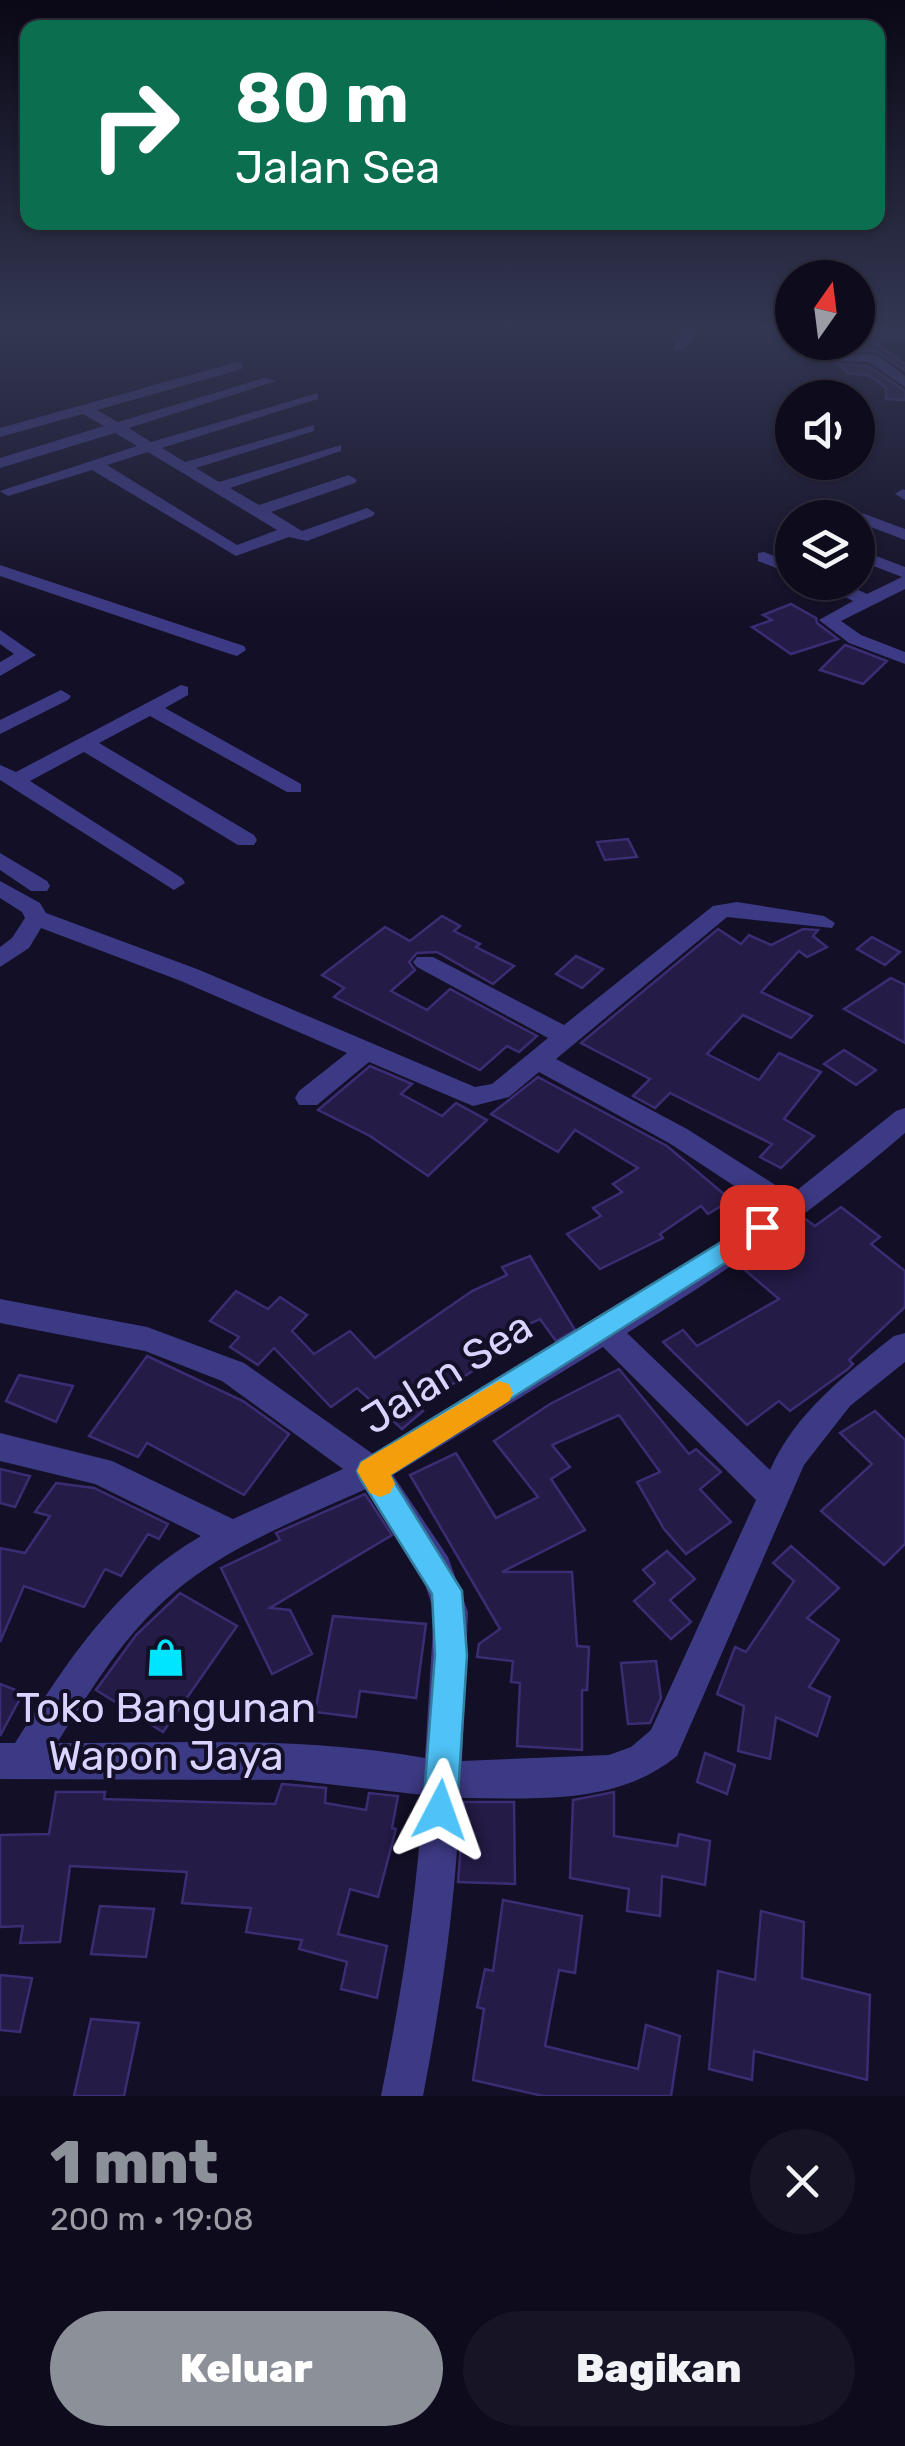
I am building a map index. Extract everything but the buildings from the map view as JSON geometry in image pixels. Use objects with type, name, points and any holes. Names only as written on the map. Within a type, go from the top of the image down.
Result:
[{"type":"street","points":[[0,434],[41,423]]},
{"type":"street","points":[[108,423],[301,537],[367,513]]},
{"type":"street","points":[[0,463],[133,423]]},
{"type":"street","points":[[8,491],[226,423]]},
{"type":"street","points":[[182,468],[309,428]]},
{"type":"street","points":[[215,488],[336,448]]},
{"type":"street","points":[[94,464],[236,551],[289,530]]},
{"type":"street","points":[[256,512],[349,480]]},
{"type":"street","points":[[875,523],[905,535]]},
{"type":"street","points":[[764,557],[775,562]]},
{"type":"street","points":[[875,561],[905,573]]},
{"type":"street","points":[[0,570],[237,650]]},
{"type":"street","points":[[875,596],[905,582]]},
{"type":"street","points":[[867,600],[828,623],[905,658]]},
{"type":"street","points":[[0,635],[27,654],[0,670]]},
{"type":"street","points":[[8,776],[86,744],[181,692]]},
{"type":"street","points":[[0,728],[61,696]]},
{"type":"street","points":[[152,708],[294,788]]},
{"type":"street","points":[[86,744],[246,840]]},
{"type":"street","points":[[8,776],[174,883]]},
{"type":"street","points":[[0,860],[40,886]]},
{"type":"street","points":[[0,888],[32,908],[36,918]]},
{"type":"street","points":[[36,918],[92,935],[473,1098],[500,1092],[721,911],[737,909],[824,923]]},
{"type":"street","points":[[0,960],[21,942],[36,918]]},
{"type":"street","points":[[425,962],[564,1036]]},
{"type":"street","points":[[308,1098],[367,1050]]},
{"type":"street","points":[[538,1060],[678,1136],[790,1208]]},
{"type":"street","name":"Jalan Sea","points":[[402,2096],[424,1988],[437,1882],[451,1655],[447,1591],[372,1471],[604,1329],[790,1208],[905,1118]]},
{"type":"street","points":[[0,1311],[147,1339],[233,1372],[372,1471],[234,1536],[176,1570],[150,1594],[12,1761]]},
{"type":"street","points":[[604,1329],[772,1496]]},
{"type":"street","points":[[12,1761],[292,1762],[384,1769],[442,1780],[609,1774],[642,1761],[664,1744],[772,1496],[806,1435],[839,1397],[905,1344]]},
{"type":"street","points":[[0,1448],[85,1465],[234,1536]]},
{"type":"slow traffic","points":[[380,1484],[372,1471],[499,1393]]},
{"type":"place","name":"Toko Bangunan Wapon Jaya","points":[[166,1657]]},
{"type":"route","points":[[440,1810],[451,1655],[447,1591],[372,1471],[708,1265],[762,1227]]}]
